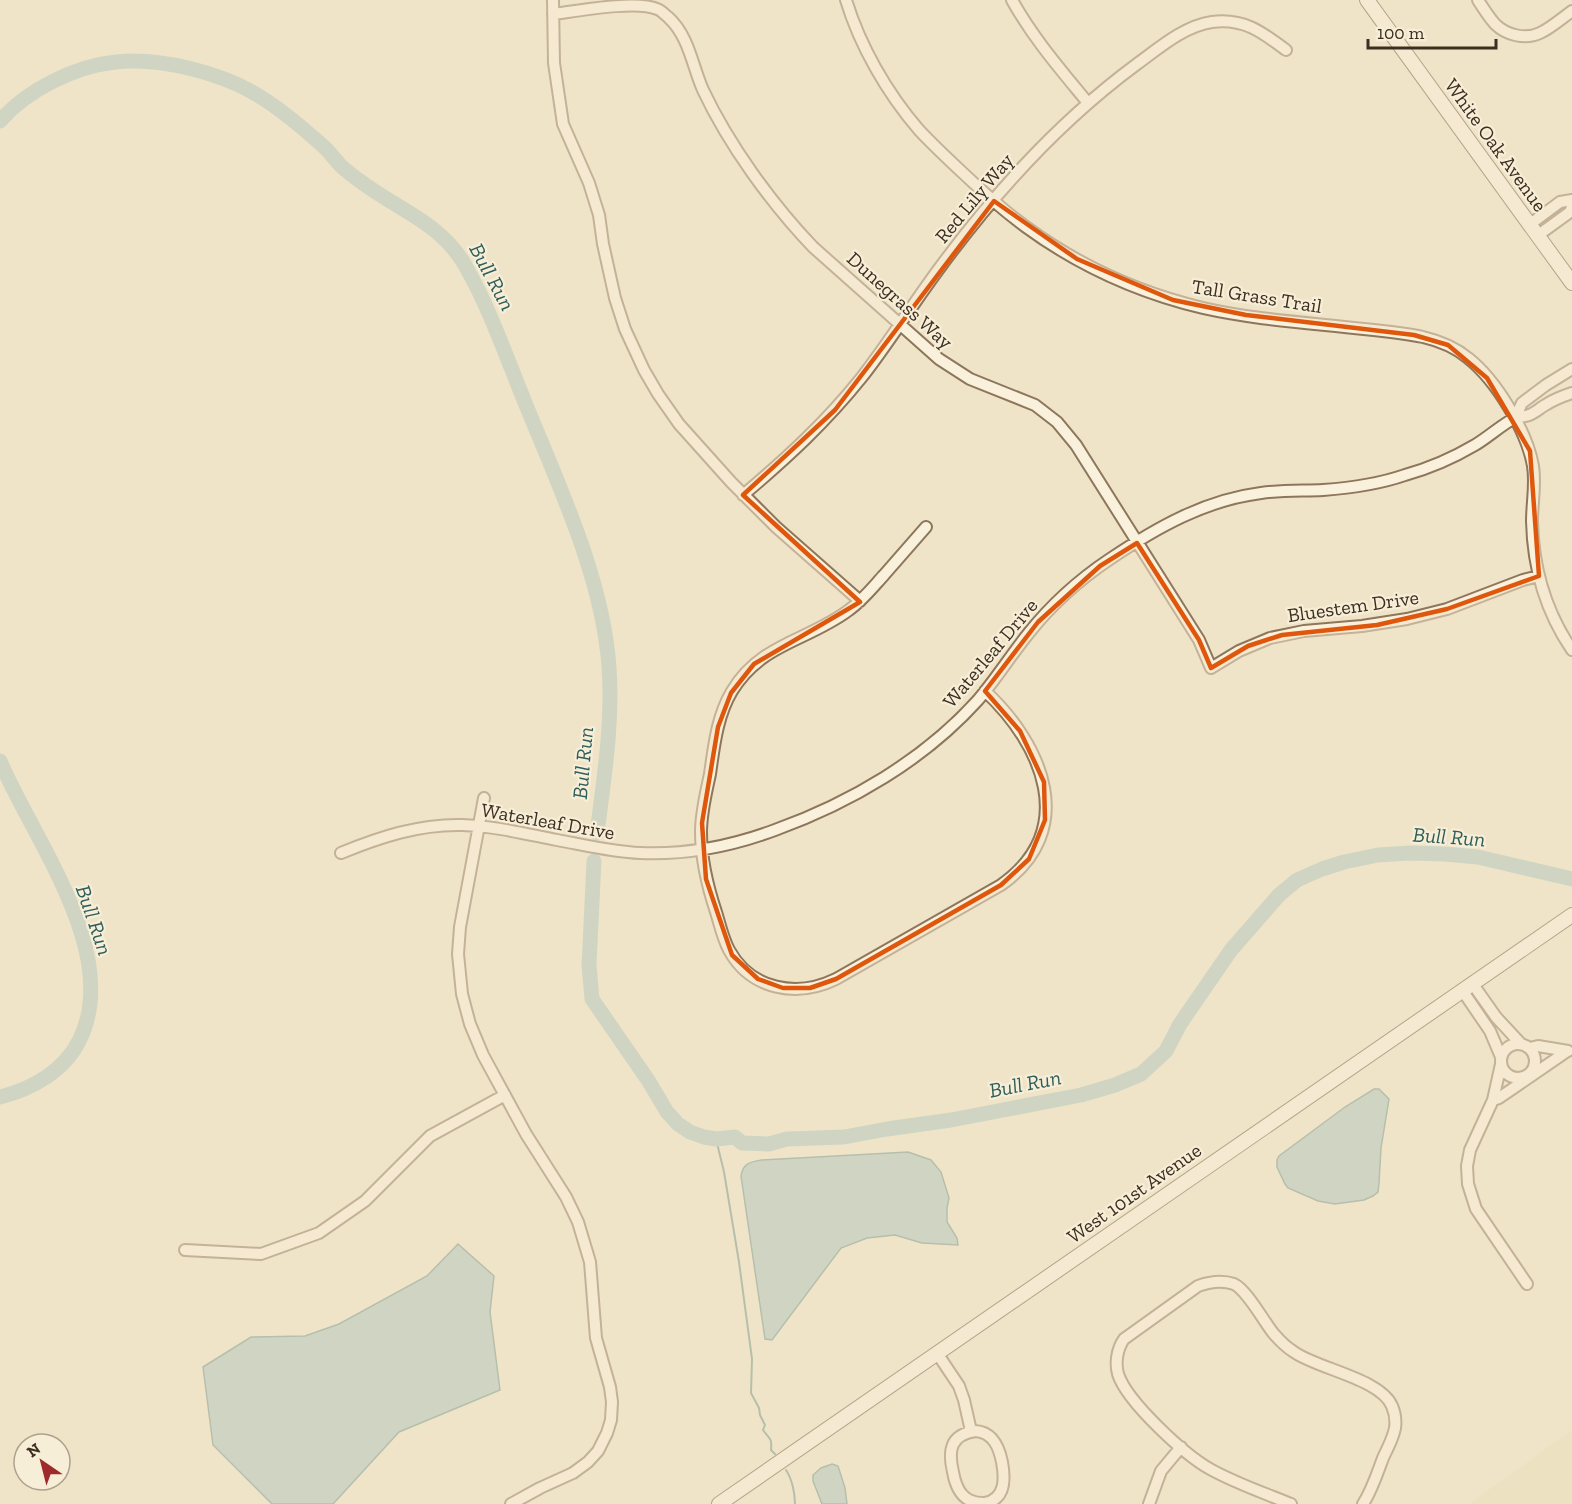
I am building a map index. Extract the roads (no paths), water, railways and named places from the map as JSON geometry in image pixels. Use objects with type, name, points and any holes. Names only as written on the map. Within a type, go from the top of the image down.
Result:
[{"type":"street","points":[[553,0],[554,63],[563,124],[589,183],[599,215],[615,298],[625,329],[644,370],[690,437],[743,495],[860,602]]},
{"type":"street","name":"Tall Grass Trail","points":[[846,0],[872,60],[903,110],[918,129],[994,201],[1026,227],[1077,259],[1136,287],[1204,308],[1414,335],[1440,342],[1462,354],[1481,370],[1515,418],[1527,443],[1533,467],[1532,530],[1539,576],[1552,615],[1572,650]]},
{"type":"street","points":[[1012,0],[1046,52],[1088,103]]},
{"type":"street","name":"White Oak Avenue","points":[[1368,0],[1572,283]]},
{"type":"street","points":[[1478,0],[1500,29],[1520,36],[1540,33],[1572,11]]},
{"type":"street","name":"Dunegrass Way","points":[[553,14],[640,4],[658,9],[671,20],[683,35],[702,88],[720,125],[788,219],[807,240],[939,360],[981,384],[1029,402],[1057,422],[1076,445],[1198,640],[1211,668]]},
{"type":"street","name":"Red Lily Way","points":[[743,495],[795,450],[835,410],[864,374],[942,265],[1036,153],[1088,103],[1128,70],[1167,42],[1204,23],[1225,21],[1248,25],[1263,32],[1286,50]]},
{"type":"street","points":[[1533,230],[1560,202],[1572,200]]},
{"type":"street","points":[[1533,230],[1570,212],[1572,207]]},
{"type":"street","name":"Waterleaf Drive","points":[[1515,418],[1522,404],[1572,369]]},
{"type":"street","name":"Waterleaf Drive","points":[[341,853],[417,828],[451,825],[478,826],[629,852],[656,854],[702,850],[776,830],[824,810],[861,791],[919,754],[951,727],[985,692],[1029,633],[1060,599],[1100,566],[1187,514],[1204,506],[1235,497],[1278,491],[1325,490],[1358,486],[1408,475],[1459,454],[1515,418],[1530,415],[1554,400],[1572,393]]},
{"type":"street","points":[[926,527],[860,602],[842,616],[765,656],[748,669],[724,705],[703,812],[702,850],[706,879],[724,938],[732,955],[746,971],[764,982],[783,988],[796,990],[821,986],[1001,885],[1025,865],[1042,835],[1046,812],[1046,796],[1041,770],[1020,731],[1004,710],[985,692]]},
{"type":"street","name":"Bluestem Drive","points":[[1211,668],[1248,646],[1276,636],[1407,619],[1458,605],[1539,576]]},
{"type":"street","points":[[484,798],[460,927],[458,954],[466,1010],[476,1040],[539,1156],[571,1205],[582,1232],[592,1271],[596,1338],[612,1402],[611,1420],[607,1433],[593,1457],[573,1473],[524,1501],[511,1504]]},
{"type":"street","name":"West 101st Avenue","points":[[719,1504],[1570,916]]},
{"type":"street","points":[[1467,986],[1534,1054],[1535,1062],[1530,1075]]},
{"type":"street","points":[[1467,986],[1490,1031],[1504,1071],[1510,1076],[1530,1075]]},
{"type":"street","points":[[1527,1284],[1476,1209],[1468,1184],[1467,1166],[1470,1150],[1493,1100],[1501,1061],[1508,1046],[1512,1044],[1538,1046],[1569,1051]]},
{"type":"street","points":[[1493,1100],[1569,1051]]},
{"type":"street","points":[[185,1250],[261,1254],[319,1233],[365,1201],[430,1136],[505,1095]]},
{"type":"street","points":[[1290,1504],[1210,1469],[1150,1420],[1125,1387],[1119,1375],[1117,1358],[1121,1344],[1128,1335],[1198,1286],[1219,1282],[1233,1284],[1248,1298],[1274,1334],[1292,1350],[1303,1358],[1377,1389],[1389,1399],[1395,1414],[1395,1429],[1363,1504]]},
{"type":"street","points":[[937,1353],[959,1386],[971,1431]]},
{"type":"street","points":[[971,1431],[985,1433],[995,1442],[1005,1475],[1001,1492],[993,1499],[981,1504],[969,1501],[961,1495],[956,1487],[950,1459],[951,1449],[957,1439],[971,1431]]},
{"type":"street","points":[[1149,1504],[1161,1472],[1181,1447]]},
{"type":"water","points":[[1374,1089],[1379,1089],[1389,1099],[1381,1148],[1378,1192],[1364,1200],[1335,1204],[1318,1201],[1288,1188],[1277,1167],[1279,1156],[1345,1107]]},
{"type":"water","points":[[908,1152],[931,1160],[941,1172],[949,1198],[947,1222],[957,1238],[958,1245],[922,1243],[895,1235],[867,1238],[841,1248],[772,1340],[765,1339],[741,1176],[745,1166],[761,1160]]},
{"type":"water","points":[[458,1244],[494,1276],[490,1312],[500,1390],[399,1432],[333,1504],[272,1504],[213,1445],[203,1367],[251,1337],[305,1336],[339,1324],[427,1276]]},
{"type":"water","points":[[832,1464],[838,1466],[847,1504],[822,1504],[813,1481],[813,1475],[821,1468]]},
{"type":"waterway","name":"Bull Run","points":[[0,121],[24,99],[53,81],[100,64],[133,61],[190,68],[227,80],[276,107],[323,146],[349,173],[432,228],[456,252],[475,284],[498,335],[578,533],[598,600],[609,667],[610,709],[597,833]]},
{"type":"waterway","name":"Bull Run","points":[[0,761],[68,898],[82,935],[90,972],[90,1007],[73,1052],[56,1070],[35,1084],[0,1097]]},
{"type":"waterway","name":"Bull Run","points":[[594,861],[589,965],[592,999],[648,1080],[667,1112],[678,1124],[704,1137],[716,1139],[735,1137],[742,1143],[769,1144],[787,1139],[844,1137],[951,1120],[1081,1095],[1141,1074],[1166,1051],[1180,1024],[1231,950],[1279,895],[1297,880],[1322,869],[1378,855],[1444,854],[1478,857],[1572,879]]},
{"type":"waterway","points":[[716,1139],[739,1262],[752,1359],[751,1393],[765,1425],[763,1430],[770,1439],[771,1450],[775,1454]]},
{"type":"waterway","points":[[786,1470],[793,1486],[795,1504]]}]
